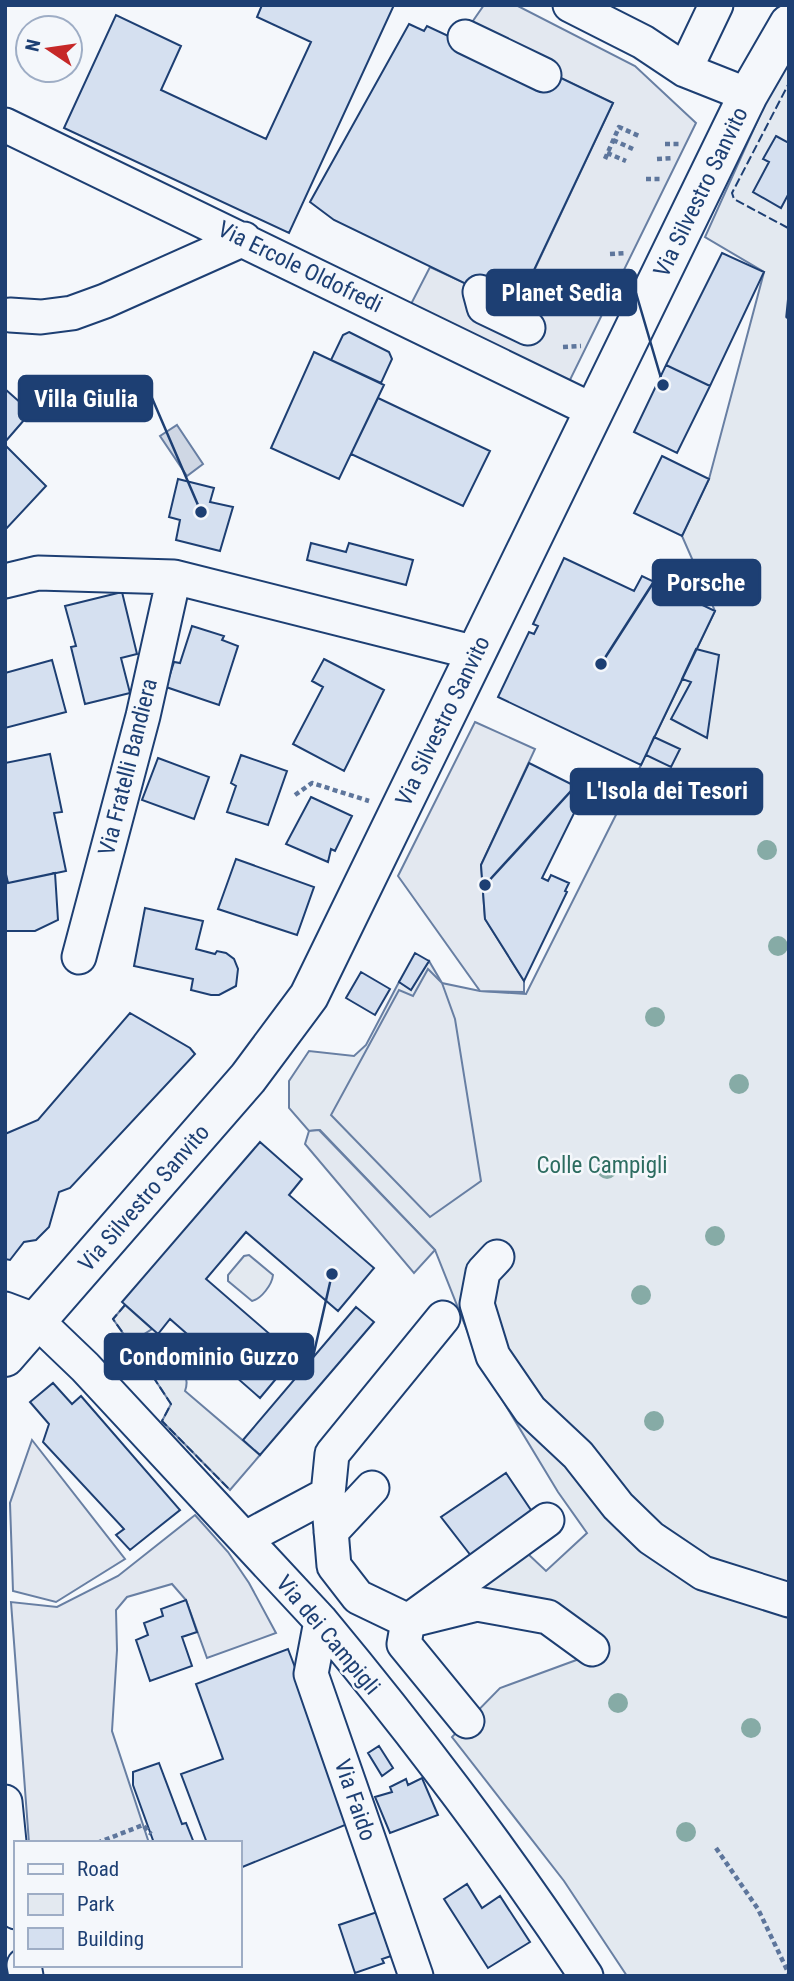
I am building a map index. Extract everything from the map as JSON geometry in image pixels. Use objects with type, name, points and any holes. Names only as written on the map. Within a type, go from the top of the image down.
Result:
[{"type":"main road","name":"Via Silvestro Sanvito","points":[[5,1357],[21,1315],[248,1078],[309,996],[748,95],[789,24]]},
{"type":"street","points":[[570,5],[643,43],[685,70],[748,95]]},
{"type":"street","points":[[685,70],[716,5]]},
{"type":"street","points":[[465,37],[544,75]]},
{"type":"street","name":"Via Ercole Oldofredi","points":[[5,125],[594,411]]},
{"type":"street","points":[[10,316],[41,317],[72,313],[244,239]]},
{"type":"street","points":[[480,292],[484,307],[528,328]]},
{"type":"street","points":[[5,581],[38,573],[174,577],[476,653]]},
{"type":"street","name":"Via Fratelli Bandiera","points":[[79,957],[143,716],[174,577]]},
{"type":"street","points":[[497,1257],[483,1272],[477,1304],[493,1356],[530,1410],[578,1455],[618,1506],[651,1538],[703,1573],[789,1600]]},
{"type":"street","name":"Via dei Campigli","points":[[21,1315],[85,1367],[321,1621],[530,1891],[586,1976]]},
{"type":"street","points":[[443,1318],[332,1454],[328,1494],[334,1566],[358,1597],[408,1621],[477,1604],[548,1617],[593,1649]]},
{"type":"street","points":[[331,1532],[372,1488]]},
{"type":"street","points":[[257,1532],[328,1494]]},
{"type":"street","points":[[467,1721],[404,1644],[408,1621],[547,1520]]},
{"type":"street","name":"Via Faido","points":[[321,1621],[312,1674],[416,1976]]},
{"type":"street","points":[[5,1802],[14,1892]]},
{"type":"path","points":[[626,161],[606,156],[619,127],[639,136]]},
{"type":"path","points":[[613,140],[633,149]]},
{"type":"path","points":[[665,144],[682,144]]},
{"type":"path","points":[[657,159],[674,158]]},
{"type":"path","points":[[646,179],[663,179]]},
{"type":"path","points":[[610,254],[627,253]]},
{"type":"path","points":[[563,346],[581,346]]},
{"type":"path","points":[[295,795],[312,783],[377,803]]},
{"type":"path","points":[[101,1841],[135,1826],[143,1825],[151,1834]]},
{"type":"path","points":[[716,1848],[758,1909],[789,1974]]},
{"type":"green space","name":"Colle Campigli","points":[[789,51],[789,1976],[627,1976],[564,1881],[452,1737],[500,1688],[590,1655],[476,1598],[479,1583],[527,1553],[546,1571],[587,1533],[558,1492],[480,1363],[435,1250],[320,1130],[309,1131],[289,1108],[289,1081],[309,1051],[354,1056],[366,1045],[399,982],[411,989],[429,961],[442,983],[480,991],[526,994],[641,765],[715,611],[682,536],[709,479],[764,272],[705,237]]},
{"type":"green space","points":[[249,1255],[273,1275],[266,1291],[252,1301],[228,1281],[228,1275],[244,1256]]},
{"type":"green space","points":[[125,1305],[152,1329],[130,1343],[113,1319]]},
{"type":"green space","points":[[146,1366],[168,1367],[181,1372],[187,1382],[185,1391],[260,1455],[230,1490],[162,1421],[171,1404]]},
{"type":"shaded area","points":[[484,5],[516,5],[635,66],[696,123],[568,384],[410,306],[430,267],[517,307],[613,103],[560,78],[459,41]]},
{"type":"shaded area","points":[[177,425],[203,464],[187,476],[160,436]]},
{"type":"shaded area","points":[[475,722],[535,749],[481,865],[485,919],[524,981],[524,992],[480,991],[398,876]]},
{"type":"shaded area","points":[[428,969],[442,983],[455,1019],[481,1181],[430,1217],[331,1115],[399,990],[413,996]]},
{"type":"shaded area","points":[[319,1130],[435,1250],[414,1273],[305,1144],[309,1131]]},
{"type":"shaded area","points":[[32,1440],[125,1559],[56,1602],[13,1591],[10,1503]]},
{"type":"shaded area","points":[[195,1515],[228,1552],[249,1583],[276,1633],[207,1658],[186,1600],[172,1584],[127,1597],[116,1610],[117,1650],[112,1731],[148,1841],[29,1841],[11,1602],[57,1607],[118,1576]]},
{"type":"building","points":[[262,5],[394,5],[289,233],[64,128],[116,15],[181,46],[161,90],[266,139],[311,42],[257,17]]},
{"type":"building","points":[[409,24],[424,31],[427,26],[459,41],[559,77],[613,103],[516,308],[334,220],[310,202]]},
{"type":"building","points":[[776,136],[789,143],[789,193],[781,208],[753,192],[769,162],[763,159]]},
{"type":"building","points":[[722,253],[764,272],[710,386],[666,365]]},
{"type":"building","points":[[349,332],[389,352],[392,359],[381,383],[331,360],[343,335]]},
{"type":"building","points":[[314,352],[384,385],[339,479],[271,448]]},
{"type":"building","points":[[666,365],[710,386],[677,453],[634,432]]},
{"type":"building","points":[[5,389],[31,412],[5,442]]},
{"type":"building","points":[[378,398],[490,451],[463,506],[351,454]]},
{"type":"building","points":[[5,445],[46,486],[5,530]]},
{"type":"building","points":[[662,456],[709,479],[682,536],[634,513]]},
{"type":"building","points":[[178,479],[214,488],[210,502],[233,507],[220,551],[176,540],[180,520],[169,517]]},
{"type":"building","points":[[311,543],[346,552],[349,543],[413,560],[406,585],[307,560]]},
{"type":"building","points":[[564,558],[634,591],[642,576],[715,611],[641,765],[498,697],[529,632],[534,634],[538,626],[533,624]]},
{"type":"building","points":[[122,592],[137,654],[121,658],[130,693],[85,704],[71,647],[76,646],[65,606]]},
{"type":"building","points":[[192,626],[224,636],[222,640],[238,646],[219,705],[166,687],[174,662],[180,663]]},
{"type":"building","points":[[696,649],[719,655],[707,738],[671,719],[691,682],[682,679]]},
{"type":"building","points":[[324,659],[384,690],[344,771],[293,744],[323,687],[312,681]]},
{"type":"building","points":[[52,660],[66,712],[5,728],[5,673]]},
{"type":"building","points":[[654,737],[680,749],[671,767],[646,755]]},
{"type":"building","points":[[50,754],[62,812],[54,813],[66,871],[8,883],[5,870],[5,763]]},
{"type":"building","points":[[241,755],[287,771],[268,825],[227,812],[236,786],[231,783]]},
{"type":"building","points":[[158,758],[209,777],[194,819],[142,800]]},
{"type":"building","points":[[529,763],[585,791],[542,878],[548,881],[551,875],[569,883],[524,981],[485,919],[481,865]]},
{"type":"building","points":[[311,797],[352,816],[335,851],[331,849],[328,862],[286,844]]},
{"type":"building","points":[[236,859],[314,887],[297,935],[218,909]]},
{"type":"building","points":[[55,873],[58,920],[35,931],[5,931],[5,876],[8,883]]},
{"type":"building","points":[[145,908],[203,921],[196,949],[215,954],[217,951],[226,953],[234,959],[238,969],[236,986],[219,995],[211,995],[191,990],[193,979],[134,966]]},
{"type":"building","points":[[415,953],[429,961],[411,990],[399,982]]},
{"type":"building","points":[[361,972],[390,989],[375,1015],[346,998]]},
{"type":"building","points":[[130,1013],[190,1048],[195,1054],[70,1188],[59,1192],[49,1227],[36,1240],[24,1242],[10,1260],[5,1259],[5,1134],[38,1120]]},
{"type":"building","points":[[260,1142],[302,1179],[289,1195],[374,1268],[338,1311],[246,1232],[206,1279],[295,1356],[260,1398],[170,1319],[158,1334],[122,1302]]},
{"type":"building","points":[[356,1307],[374,1322],[260,1455],[243,1440]]},
{"type":"building","points":[[53,1383],[72,1404],[81,1396],[180,1510],[130,1550],[116,1535],[124,1529],[43,1442],[49,1424],[30,1402]]},
{"type":"building","points":[[506,1473],[537,1519],[475,1561],[441,1517]]},
{"type":"building","points":[[186,1600],[197,1632],[182,1637],[192,1666],[150,1681],[136,1640],[148,1635],[144,1623],[163,1616],[161,1609]]},
{"type":"building","points":[[288,1649],[339,1783],[350,1823],[242,1867],[242,1841],[206,1841],[181,1774],[223,1759],[196,1684]]},
{"type":"building","points":[[379,1746],[393,1768],[382,1776],[368,1753]]},
{"type":"building","points":[[159,1763],[182,1824],[186,1823],[193,1841],[153,1841],[133,1785],[133,1772]]},
{"type":"building","points":[[422,1778],[438,1815],[390,1833],[375,1797],[392,1792],[390,1787],[406,1779],[408,1785]]},
{"type":"building","points":[[467,1884],[482,1908],[500,1896],[530,1942],[488,1968],[444,1899]]},
{"type":"building","points":[[389,1908],[399,1937],[386,1941],[391,1956],[382,1959],[384,1963],[355,1973],[339,1925]]},
{"type":"fence","points":[[788,228],[734,199],[732,193],[789,83]]},
{"type":"fence","points":[[125,1305],[113,1319],[130,1343]]},
{"type":"fence","points":[[146,1366],[171,1404],[162,1421],[230,1490]]},
{"type":"wall","points":[[787,317],[789,297]]},
{"type":"place","name":"Planet Sedia","points":[[663,385]]},
{"type":"place","name":"Villa Giulia","points":[[201,512]]},
{"type":"place","name":"Porsche","points":[[601,664]]},
{"type":"place","name":"L'Isola dei Tesori","points":[[485,885]]},
{"type":"place","name":"Condominio Guzzo","points":[[332,1274]]}]
